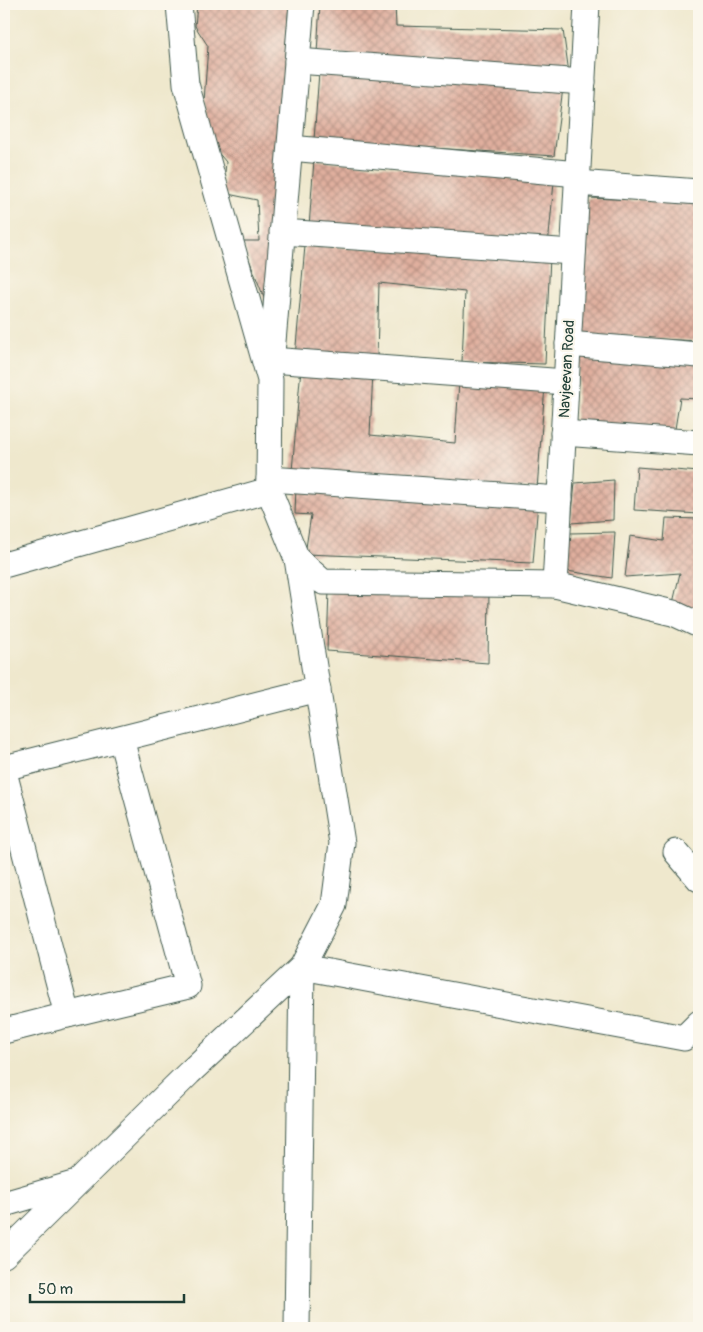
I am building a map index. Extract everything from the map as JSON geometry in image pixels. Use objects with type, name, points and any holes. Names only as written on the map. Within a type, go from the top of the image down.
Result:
[{"type":"street","points":[[179,4],[186,84],[270,370]]},
{"type":"street","points":[[4,1255],[189,1072],[302,967],[334,905],[342,843],[298,559],[269,484],[270,370],[302,4]]},
{"type":"street","name":"Navjeevan Road","points":[[555,585],[587,4]]},
{"type":"street","points":[[297,61],[583,82]]},
{"type":"street","points":[[290,148],[699,192]]},
{"type":"street","points":[[282,232],[573,252]]},
{"type":"street","points":[[568,344],[699,355]]},
{"type":"street","points":[[270,370],[566,382]]},
{"type":"street","points":[[563,433],[699,443]]},
{"type":"street","points":[[4,565],[269,484],[560,499]]},
{"type":"street","points":[[298,559],[323,582],[555,585],[673,613],[699,624]]},
{"type":"street","points":[[4,768],[318,689]]},
{"type":"street","points":[[4,1031],[188,986],[121,739]]},
{"type":"street","points":[[4,772],[67,1015]]},
{"type":"street","points":[[676,852],[699,879]]},
{"type":"street","points":[[302,967],[684,1038],[699,1023]]},
{"type":"street","points":[[297,1328],[302,967]]},
{"type":"street","points":[[4,1204],[78,1182]]},
{"type":"building","points":[[197,4],[289,4],[266,303],[243,241],[259,241],[257,200],[223,193],[226,162],[216,150],[204,101],[208,46],[195,26]]},
{"type":"building","points":[[320,4],[395,4],[396,26],[563,30],[569,73],[317,53]]},
{"type":"building","points":[[319,72],[563,88],[554,156],[314,140]]},
{"type":"building","points":[[314,160],[554,182],[548,246],[309,227]]},
{"type":"building","points":[[588,198],[699,202],[699,341],[581,335]]},
{"type":"building","points":[[305,246],[550,257],[545,364],[462,362],[465,292],[379,283],[377,358],[295,357]]},
{"type":"building","points":[[580,353],[699,362],[699,399],[680,398],[674,435],[575,422]]},
{"type":"building","points":[[301,368],[373,371],[370,435],[455,443],[459,381],[545,386],[537,489],[292,471]]},
{"type":"building","points":[[637,467],[699,472],[699,514],[634,510]]},
{"type":"building","points":[[614,480],[613,520],[571,523],[575,483]]},
{"type":"building","points":[[296,486],[538,502],[533,563],[305,554],[311,515],[295,514]]},
{"type":"building","points":[[666,518],[699,519],[699,611],[673,603],[680,573],[625,577],[630,536],[664,541]]},
{"type":"building","points":[[615,532],[612,578],[567,571],[570,533]]},
{"type":"building","points":[[329,589],[489,591],[488,663],[327,651]]}]
